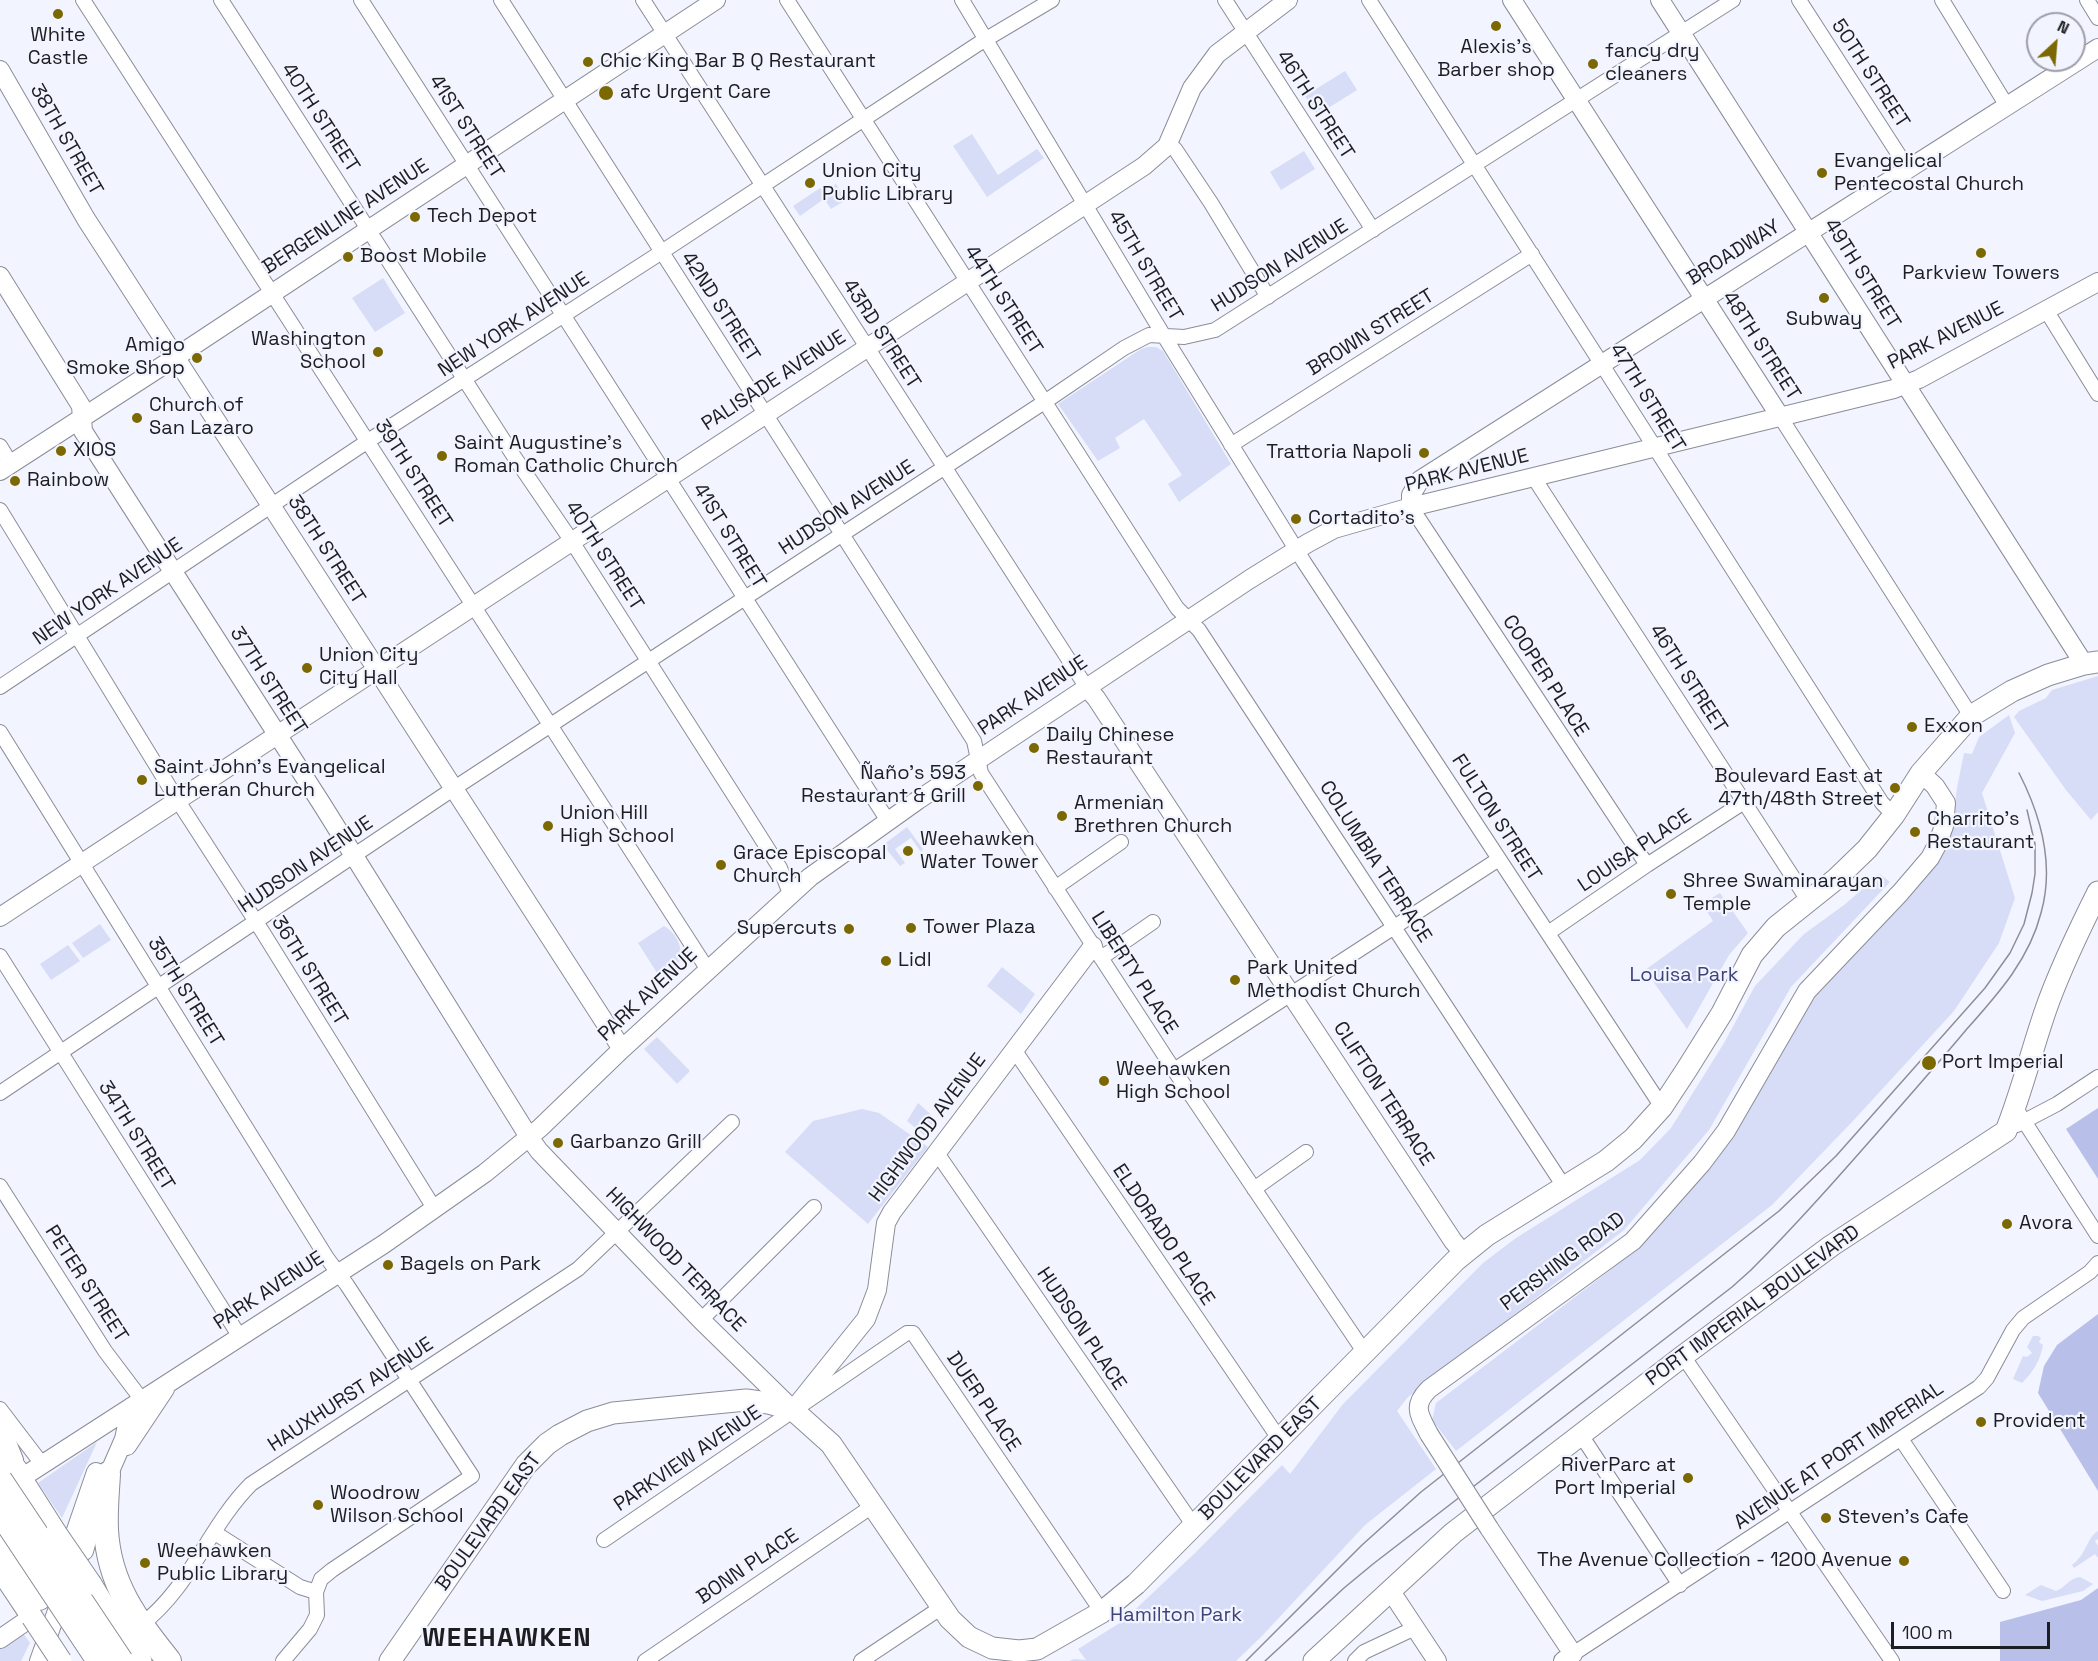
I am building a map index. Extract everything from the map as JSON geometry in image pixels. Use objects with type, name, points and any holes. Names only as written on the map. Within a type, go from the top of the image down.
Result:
[{"type":"highway","points":[[0,1449],[10,1481],[121,1661]]},
{"type":"highway","points":[[108,1474],[106,1528],[111,1565],[119,1590],[141,1625],[169,1661]]},
{"type":"highway","points":[[0,1512],[99,1661]]},
{"type":"highway","points":[[0,1543],[35,1608],[80,1661]]},
{"type":"highway","points":[[92,1584],[118,1610],[141,1625]]},
{"type":"main road","name":"BOULEVARD EAST","points":[[390,1661],[526,1465],[547,1444],[595,1418],[632,1410],[746,1400],[793,1410],[831,1444],[950,1619],[969,1637],[992,1648],[1035,1655],[1102,1612],[1136,1584],[1464,1254],[1487,1235],[1606,1161],[1633,1139],[1662,1107],[1722,1013],[1752,955],[1776,927],[1836,879],[1867,849],[1894,815],[1921,773],[1971,716],[2013,691],[2048,675],[2091,663]]},
{"type":"main road","points":[[2015,1120],[2046,1008],[2068,954],[2098,892]]},
{"type":"main road","name":"PORT IMPERIAL BOULEVARD","points":[[1314,1661],[1454,1533],[1683,1356],[1831,1246],[2015,1120]]},
{"type":"main road","points":[[10,1481],[72,1540],[105,1607],[141,1661]]},
{"type":"main road","points":[[0,1569],[35,1608],[61,1661]]},
{"type":"street","name":"39TH STREET","points":[[83,0],[708,970]]},
{"type":"street","name":"40TH STREET","points":[[221,0],[515,458],[572,540],[780,868],[791,896]]},
{"type":"street","name":"41ST STREET","points":[[361,0],[888,821]]},
{"type":"street","name":"42ND STREET","points":[[501,0],[974,741],[980,759]]},
{"type":"street","name":"43RD STREET","points":[[644,0],[1087,688]]},
{"type":"street","name":"BERGENLINE AVENUE","points":[[5,467],[176,357],[716,0]]},
{"type":"street","name":"44TH STREET","points":[[787,0],[1177,608],[1188,620]]},
{"type":"street","name":"45TH STREET","points":[[962,0],[1296,550]]},
{"type":"street","name":"NEW YORK AVENUE","points":[[0,687],[368,441],[661,253],[864,118],[1052,0]]},
{"type":"street","name":"46TH STREET","points":[[1225,0],[1373,230]]},
{"type":"street","name":"PALISADE AVENUE","points":[[0,917],[1144,166],[1167,146],[1192,88],[1203,70],[1217,54],[1244,31],[1288,0]]},
{"type":"street","name":"47TH STREET","points":[[1369,0],[1882,803],[1894,815]]},
{"type":"street","name":"48TH STREET","points":[[1512,0],[1971,716]]},
{"type":"street","name":"49TH STREET","points":[[1660,0],[1905,384],[2091,663]]},
{"type":"street","name":"HUDSON AVENUE","points":[[0,1093],[453,789],[1124,348],[1149,335],[1184,337],[1215,330],[1733,0]]},
{"type":"street","name":"50TH STREET","points":[[1799,0],[1908,170]]},
{"type":"street","points":[[1942,0],[2007,106]]},
{"type":"street","points":[[2087,0],[2098,18]]},
{"type":"street","name":"BROADWAY","points":[[1412,507],[1411,495],[1420,480],[2098,48]]},
{"type":"street","name":"38TH STREET","points":[[0,70],[86,219],[622,1049]]},
{"type":"street","points":[[1167,146],[1175,150],[1199,185],[1268,297]]},
{"type":"street","name":"BROWN STREET","points":[[1231,445],[1532,254]]},
{"type":"street","name":"37TH STREET","points":[[0,276],[81,406],[83,431],[529,1137]]},
{"type":"street","name":"PARK AVENUE","points":[[10,1481],[42,1464],[167,1385],[384,1244],[485,1173],[529,1137],[810,878],[888,821],[1296,550],[1334,529],[1412,507],[1781,418],[1905,384],[1919,379],[2098,282]]},
{"type":"street","points":[[2046,310],[2098,393]]},
{"type":"street","points":[[0,446],[5,467]]},
{"type":"street","name":"46TH STREET","points":[[1534,478],[1809,902]]},
{"type":"street","name":"COOPER PLACE","points":[[1412,507],[1647,865]]},
{"type":"street","name":"36TH STREET","points":[[0,510],[178,801],[434,1208]]},
{"type":"street","name":"FULTON STREET","points":[[1296,550],[1662,1107]]},
{"type":"street","name":"COLUMBIA TERRACE","points":[[1188,620],[1199,630],[1565,1188]]},
{"type":"street","name":"CLIFTON TERRACE","points":[[1087,688],[1096,698],[1400,1161],[1464,1254]]},
{"type":"street","name":"35TH STREET","points":[[0,732],[338,1272],[472,1476],[332,1570],[321,1579],[316,1592]]},
{"type":"street","name":"LIBERTY PLACE","points":[[980,759],[981,774],[1174,1070],[1365,1353]]},
{"type":"street","name":"PERSHING ROAD","points":[[1568,1658],[1429,1434],[1418,1409],[1420,1398],[1429,1389],[1633,1241],[1702,1163],[1726,1131],[1807,991],[1930,858],[1944,826],[1946,803],[1935,786],[1921,773]]},
{"type":"street","name":"LOUISA PLACE","points":[[1548,933],[1744,802]]},
{"type":"street","points":[[1055,888],[1121,842]]},
{"type":"street","points":[[1174,1070],[1499,859]]},
{"type":"street","points":[[1097,952],[1153,922]]},
{"type":"street","name":"HIGHWOOD AVENUE","points":[[793,1410],[866,1319],[877,1290],[886,1223],[892,1212],[1015,1051],[1097,952]]},
{"type":"street","name":"34TH STREET","points":[[0,956],[240,1337]]},
{"type":"street","name":"ELDORADO PLACE","points":[[1015,1051],[1280,1440]]},
{"type":"street","points":[[2098,1077],[2057,1104],[2015,1120],[2098,1236]]},
{"type":"street","name":"HAUXHURST AVENUE","points":[[141,1625],[159,1611],[178,1589],[236,1501],[251,1484],[578,1269],[732,1122]]},
{"type":"street","name":"HIGHWOOD TERRACE","points":[[529,1137],[539,1151],[616,1233],[793,1410]]},
{"type":"street","points":[[1254,1189],[1306,1152]]},
{"type":"street","name":"HUDSON PLACE","points":[[937,1153],[1194,1526]]},
{"type":"street","name":"PETER STREET","points":[[0,1186],[137,1404]]},
{"type":"street","points":[[702,1320],[814,1207]]},
{"type":"street","name":"AVENUE AT PORT IMPERIAL","points":[[1568,1658],[1983,1384],[2013,1330],[2023,1318],[2090,1272],[2098,1263]]},
{"type":"street","name":"DUER PLACE","points":[[793,1410],[907,1333],[913,1333],[1102,1612]]},
{"type":"street","points":[[1683,1356],[1892,1661]]},
{"type":"street","points":[[108,1474],[167,1385]]},
{"type":"street","points":[[72,1540],[100,1494],[137,1404]]},
{"type":"street","points":[[72,1540],[98,1468],[137,1404]]},
{"type":"street","points":[[0,1409],[42,1464]]},
{"type":"street","name":"PARKVIEW AVENUE","points":[[604,1540],[793,1410]]},
{"type":"street","points":[[0,1425],[10,1481]]},
{"type":"street","points":[[1581,1435],[1680,1585]]},
{"type":"street","points":[[1901,1438],[2003,1592]]},
{"type":"street","name":"BONN PLACE","points":[[645,1661],[874,1505]]},
{"type":"street","points":[[215,1533],[300,1587],[316,1592],[317,1615],[314,1622],[283,1661]]},
{"type":"street","points":[[1390,1590],[1437,1661]]},
{"type":"street","points":[[39,1661],[64,1592]]},
{"type":"street","points":[[861,1661],[942,1607]]},
{"type":"street","points":[[0,1639],[35,1608]]},
{"type":"street","points":[[1355,1661],[1364,1652],[1415,1628]]},
{"type":"green space","points":[[1345,71],[1357,90],[1317,115],[1305,96]]},
{"type":"green space","points":[[972,134],[998,175],[1037,149],[1044,158],[987,197],[953,146]]},
{"type":"green space","points":[[1304,151],[1315,169],[1281,190],[1270,172]]},
{"type":"green space","points":[[836,184],[846,200],[831,209],[824,199],[800,216],[793,206],[820,188],[824,193]]},
{"type":"green space","points":[[383,278],[405,313],[375,332],[352,298]]},
{"type":"green space","points":[[1156,347],[1163,351],[1231,464],[1179,502],[1168,484],[1182,475],[1144,419],[1115,438],[1120,448],[1098,461],[1058,404],[1141,349]]},
{"type":"green space","points":[[2098,676],[2098,812],[2091,820],[2066,790],[2014,717],[2019,711],[2046,698],[2052,690]]},
{"type":"green space","points":[[2009,715],[2015,733],[1982,793],[2015,898],[1999,943],[1954,1011],[1772,1205],[1456,1451],[1432,1420],[1436,1403],[1630,1255],[1663,1218],[1803,1007],[1952,827],[1964,753],[1972,754],[1979,737]]},
{"type":"green space","points":[[907,827],[923,849],[921,852],[911,838],[895,849],[905,863],[900,866],[883,845]]},
{"type":"green space","name":"Hamilton Park","points":[[1880,874],[1890,882],[1791,987],[1709,1130],[1624,1230],[1408,1397],[1397,1411],[1436,1469],[1365,1525],[1236,1661],[1069,1661],[1086,1660],[1078,1649],[1123,1621],[1195,1553],[1282,1465],[1290,1474],[1343,1404],[1483,1263],[1516,1238],[1640,1160],[1671,1128],[1724,1043],[1755,986],[1804,934],[1844,905]]},
{"type":"green space","name":"Louisa Park","points":[[1720,893],[1748,933],[1729,955],[1687,1029],[1645,970],[1713,921],[1702,904]]},
{"type":"green space","points":[[100,924],[111,940],[83,958],[72,943]]},
{"type":"green space","points":[[664,926],[677,939],[680,954],[675,969],[661,979],[638,943]]},
{"type":"green space","points":[[68,945],[80,961],[51,980],[40,964]]},
{"type":"green space","points":[[1002,967],[1035,994],[1021,1014],[987,986]]},
{"type":"green space","points":[[657,1037],[690,1071],[677,1084],[644,1049]]},
{"type":"green space","points":[[918,1103],[936,1119],[924,1135],[907,1121]]},
{"type":"green space","points":[[862,1109],[879,1113],[928,1147],[868,1224],[785,1152],[813,1121]]},
{"type":"green space","points":[[2033,1336],[2041,1338],[2039,1342],[2043,1345],[2042,1351],[2036,1366],[2022,1383],[2013,1379],[2023,1356],[2027,1357],[2032,1353],[2027,1347]]},
{"type":"green space","points":[[97,1442],[62,1518],[38,1483]]},
{"type":"green space","points":[[2098,1531],[2098,1539],[2095,1541],[2098,1546],[2098,1558],[2095,1554],[2074,1568],[2072,1565],[2081,1556],[2091,1537]]},
{"type":"green space","points":[[2080,1577],[2093,1584],[2083,1591],[2042,1601],[2025,1595],[2041,1585],[2056,1591]]},
{"type":"green space","points":[[23,1633],[30,1643],[21,1661],[0,1661],[0,1648]]},
{"type":"shaded area","points":[[2098,1108],[2098,1179],[2066,1129]]},
{"type":"shaded area","points":[[2098,1314],[2098,1491],[2038,1393],[2044,1366],[2057,1345]]},
{"type":"shaded area","points":[[2098,1588],[2098,1661],[2000,1661],[2000,1622],[2081,1600]]},
{"type":"tram line","points":[[1265,1661],[1373,1564],[1751,1270],[1829,1188],[1990,1003],[2011,976],[2029,946],[2036,930],[2045,895],[2047,876],[2044,841],[2034,806],[2019,773]]},
{"type":"tram line","points":[[1246,1661],[1362,1545],[1421,1492],[1779,1211],[1836,1156],[1985,988],[2010,953],[2024,924],[2035,874],[2035,844],[2027,810]]},
{"type":"place","name":"White Castle","points":[[58,14]]},
{"type":"place","name":"Alexis's Barber shop","points":[[1496,26]]},
{"type":"place","name":"Chic King Bar B Q Restaurant","points":[[588,62]]},
{"type":"place","name":"fancy dry cleaners","points":[[1593,64]]},
{"type":"place","name":"afc Urgent Care","points":[[606,93]]},
{"type":"place","name":"Evangelical Pentecostal Church","points":[[1822,173]]},
{"type":"place","name":"Union City Public Library","points":[[810,183]]},
{"type":"place","name":"Tech Depot","points":[[415,217]]},
{"type":"place","name":"Parkview Towers","points":[[1981,253]]},
{"type":"place","name":"Boost Mobile","points":[[348,257]]},
{"type":"place","name":"Subway","points":[[1824,298]]},
{"type":"place","name":"Washington School","points":[[378,352]]},
{"type":"place","name":"Amigo Smoke Shop","points":[[197,358]]},
{"type":"place","name":"Church of San Lazaro","points":[[137,418]]},
{"type":"place","name":"XIOS","points":[[61,451]]},
{"type":"place","name":"Trattoria Napoli","points":[[1424,453]]},
{"type":"place","name":"Saint Augustine's Roman Catholic Church","points":[[442,456]]},
{"type":"place","name":"Rainbow","points":[[15,481]]},
{"type":"place","name":"Cortadito's","points":[[1296,519]]},
{"type":"place","name":"Union City City Hall","points":[[307,668]]},
{"type":"place","name":"Exxon","points":[[1912,727]]},
{"type":"place","name":"Daily Chinese Restaurant","points":[[1034,748]]},
{"type":"place","name":"Saint John's Evangelical Lutheran Church","points":[[142,780]]},
{"type":"place","name":"Ñaño's 593 Restaurant & Grill","points":[[978,786]]},
{"type":"place","name":"Boulevard East at 47th/48th Street","points":[[1895,788]]},
{"type":"place","name":"Armenian Brethren Church","points":[[1062,816]]},
{"type":"place","name":"Union Hill High School","points":[[548,826]]},
{"type":"place","name":"Charrito's Restaurant","points":[[1915,832]]},
{"type":"place","name":"Weehawken Water Tower","points":[[908,851]]},
{"type":"place","name":"Grace Episcopal Church","points":[[721,865]]},
{"type":"place","name":"Shree Swaminarayan Temple","points":[[1671,894]]},
{"type":"place","name":"Tower Plaza","points":[[911,928]]},
{"type":"place","name":"Supercuts","points":[[849,929]]},
{"type":"place","name":"Lidl","points":[[886,961]]},
{"type":"place","name":"Park United Methodist Church","points":[[1235,980]]},
{"type":"place","name":"Port Imperial","points":[[1929,1063]]},
{"type":"place","name":"Weehawken High School","points":[[1104,1081]]},
{"type":"place","name":"Garbanzo Grill","points":[[558,1143]]},
{"type":"place","name":"Avora","points":[[2007,1224]]},
{"type":"place","name":"Bagels on Park","points":[[388,1265]]},
{"type":"place","name":"Provident","points":[[1981,1422]]},
{"type":"place","name":"RiverParc at Port Imperial","points":[[1688,1478]]},
{"type":"place","name":"Woodrow Wilson School","points":[[318,1505]]},
{"type":"place","name":"Steven's Cafe","points":[[1826,1518]]},
{"type":"place","name":"The Avenue Collection - 1200 Avenue","points":[[1904,1561]]},
{"type":"place","name":"Weehawken Public Library","points":[[145,1563]]},
{"type":"district","name":"WEEHAWKEN","points":[[507,1639]]}]
